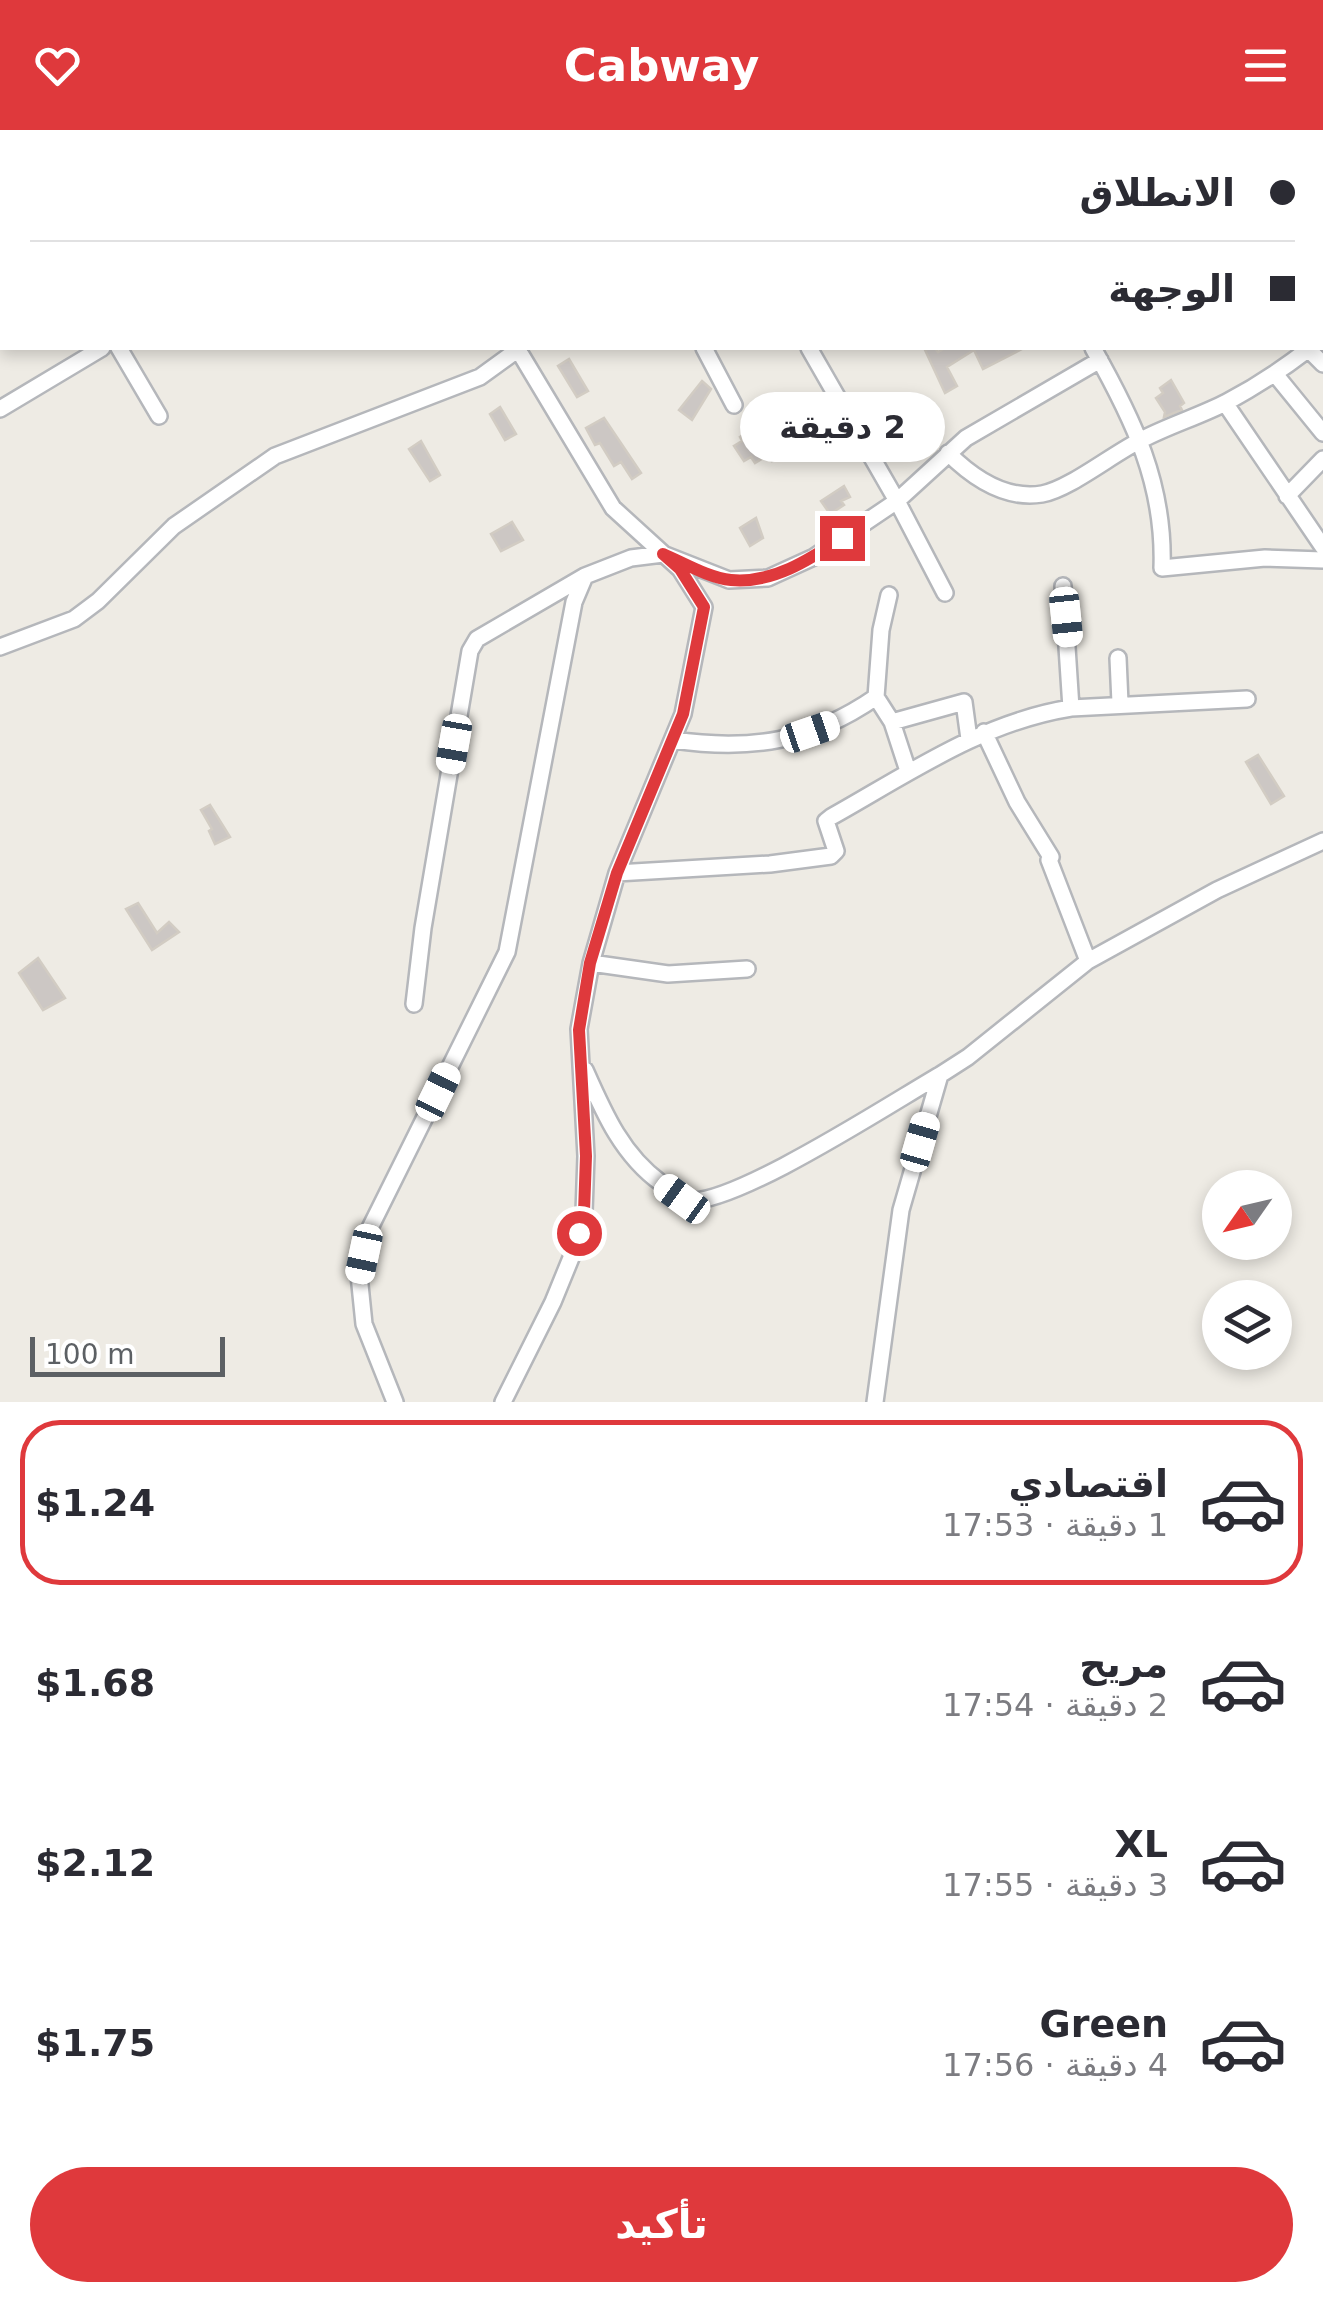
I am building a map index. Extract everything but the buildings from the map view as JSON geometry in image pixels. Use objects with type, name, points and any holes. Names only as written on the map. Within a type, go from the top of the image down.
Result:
[{"type":"street","points":[[0,409],[99,350]]},
{"type":"street","points":[[120,350],[159,416]]},
{"type":"street","points":[[0,647],[74,619],[98,601],[174,526],[274,456],[480,377],[516,350]]},
{"type":"street","points":[[503,1402],[554,1302],[584,1212],[586,1156],[579,1030],[590,963],[617,873],[683,714],[704,607],[680,569],[613,508],[520,350]]},
{"type":"street","points":[[705,350],[734,405]]},
{"type":"street","points":[[810,350],[945,593]]},
{"type":"street","points":[[948,452],[969,474],[992,486],[1024,494],[1044,494],[1141,439],[1225,403],[1275,374],[1305,350]]},
{"type":"street","points":[[414,1004],[423,928],[470,651],[477,639],[584,576],[631,558],[663,554],[729,580],[768,578],[814,557],[897,502],[966,438],[1096,354],[1141,439],[1163,536],[1162,568],[1265,558],[1323,560]]},
{"type":"street","points":[[1275,374],[1323,433]]},
{"type":"street","points":[[1225,403],[1323,547]]},
{"type":"street","points":[[1287,496],[1323,459]]},
{"type":"street","points":[[395,1402],[364,1324],[359,1276],[368,1232],[507,952],[574,602],[584,576]]},
{"type":"street","points":[[1063,586],[1071,708]]},
{"type":"street","points":[[888,595],[876,697],[892,722],[908,771]]},
{"type":"street","points":[[1118,658],[1120,703]]},
{"type":"street","points":[[673,740],[744,746],[780,740],[832,725],[876,697]]},
{"type":"street","points":[[617,873],[831,856],[836,851],[826,821],[908,771],[977,736],[1071,708],[1248,699]]},
{"type":"street","points":[[892,722],[964,702],[977,736],[1051,857],[1088,961]]},
{"type":"street","points":[[579,1030],[586,1070],[610,1126],[639,1168],[682,1199],[699,1201],[750,1184],[940,1075],[1088,961],[1217,890],[1323,841]]},
{"type":"street","points":[[590,963],[668,974],[748,968]]},
{"type":"street","points":[[875,1402],[901,1210],[940,1075]]},
{"type":"route","points":[[579,1233],[584,1212],[586,1156],[579,1030],[590,963],[617,873],[683,714],[704,607],[680,569],[663,554],[729,580],[768,578],[814,557],[842,538]]}]
